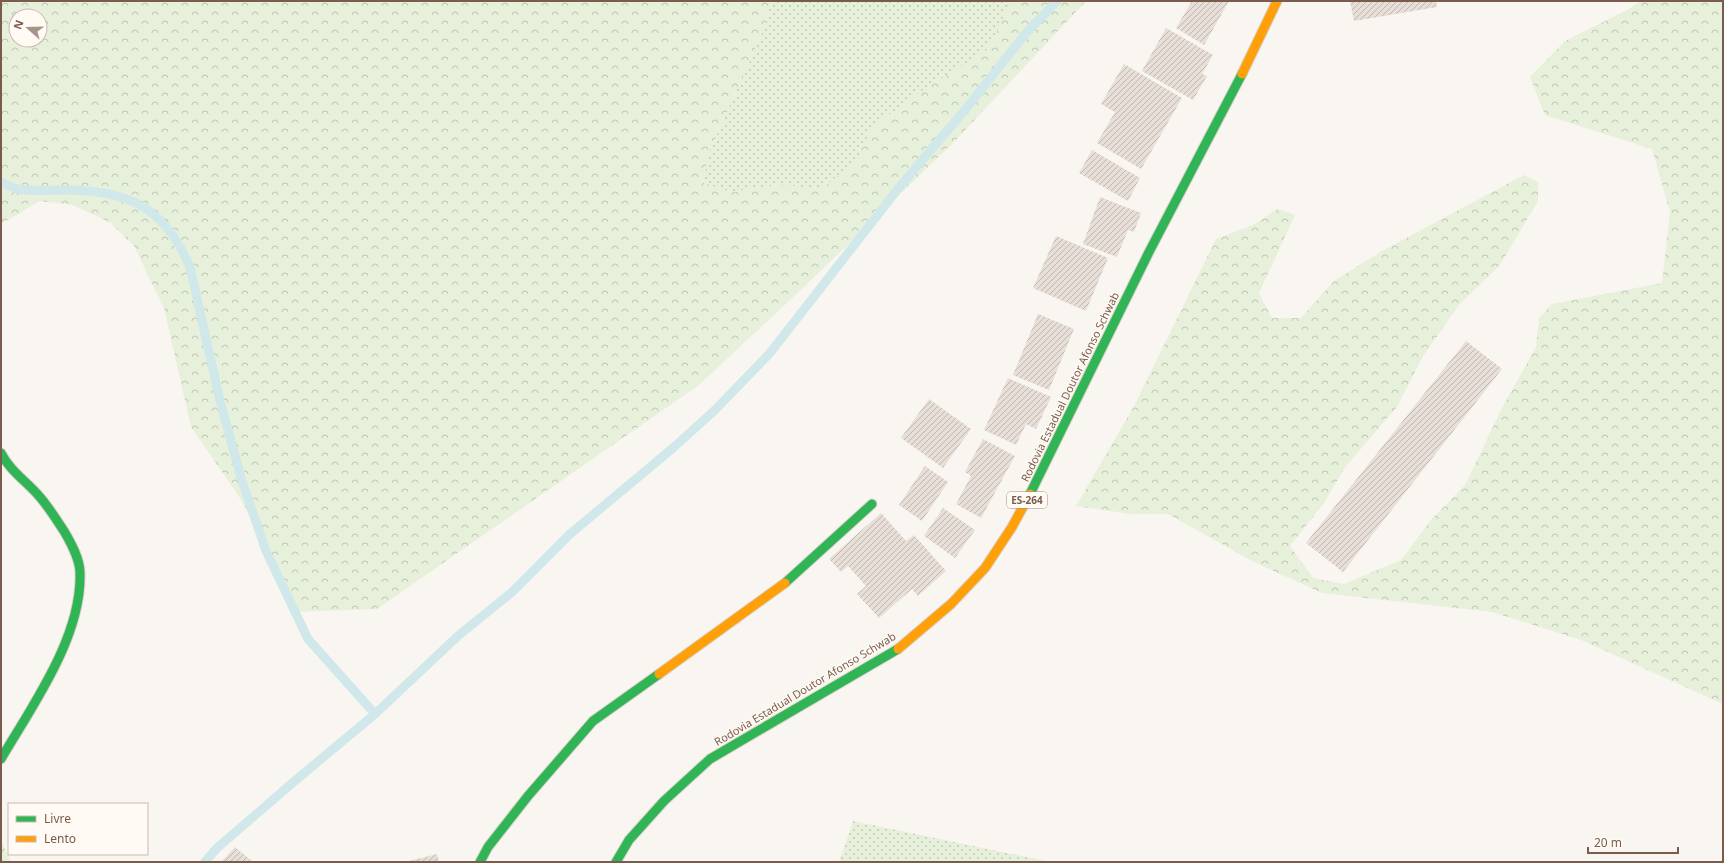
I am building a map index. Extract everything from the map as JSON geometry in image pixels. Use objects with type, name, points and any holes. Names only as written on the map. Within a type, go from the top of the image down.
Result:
[{"type":"main road","name":"Rodovia Estadual Doutor Afonso Schwab","points":[[616,862],[630,840],[664,801],[710,759],[904,645],[951,604],[985,568],[1012,527],[1042,473],[1149,252],[1244,72],[1277,1]]},
{"type":"main road","points":[[1,453],[6,464],[40,497],[70,541],[80,572],[77,603],[68,632],[47,681],[1,759]]},
{"type":"main road","points":[[480,862],[488,847],[528,796],[593,721],[782,586],[872,504]]},
{"type":"green space","points":[[1,1],[772,1],[762,33],[709,153],[703,183],[731,192],[780,185],[821,189],[856,162],[872,127],[926,88],[986,51],[1000,26],[1009,1],[1086,1],[956,140],[805,286],[699,385],[377,609],[292,612],[264,543],[240,498],[191,427],[164,308],[134,246],[111,223],[73,205],[40,201],[1,224]]},
{"type":"green space","points":[[772,1],[1009,1],[1000,26],[986,51],[926,88],[873,127],[856,162],[821,189],[780,185],[731,192],[703,183],[709,153],[762,33]]},
{"type":"green space","points":[[1641,1],[1723,1],[1723,704],[1581,640],[1492,612],[1322,593],[1252,561],[1168,514],[1131,514],[1076,506],[1133,408],[1216,239],[1253,225],[1278,209],[1295,215],[1259,293],[1272,318],[1301,318],[1334,281],[1382,251],[1524,175],[1538,182],[1538,201],[1500,265],[1459,305],[1423,356],[1397,407],[1346,466],[1324,503],[1290,546],[1313,578],[1344,584],[1401,560],[1431,520],[1465,485],[1503,406],[1536,347],[1539,318],[1552,304],[1662,283],[1670,212],[1652,149],[1545,115],[1530,77],[1565,41],[1629,9]]},
{"type":"green space","points":[[853,821],[1051,862],[839,862]]},
{"type":"green space","points":[[1,841],[11,861],[11,862],[1,862]]},
{"type":"building","points":[[1192,1],[1229,1],[1204,45],[1176,28]]},
{"type":"building","points":[[1350,1],[1436,1],[1437,7],[1354,21]]},
{"type":"building","points":[[1166,28],[1213,55],[1202,74],[1207,76],[1193,100],[1142,71]]},
{"type":"building","points":[[1124,64],[1182,98],[1141,169],[1097,143],[1115,112],[1101,104]]},
{"type":"building","points":[[1092,150],[1140,178],[1128,201],[1079,173]]},
{"type":"building","points":[[1100,197],[1141,213],[1134,232],[1128,230],[1117,257],[1083,244]]},
{"type":"building","points":[[1056,236],[1108,258],[1086,311],[1033,288]]},
{"type":"building","points":[[1038,314],[1074,329],[1049,390],[1013,375]]},
{"type":"building","points":[[1466,341],[1502,369],[1343,572],[1306,543]]},
{"type":"building","points":[[1008,378],[1051,397],[1036,429],[1026,424],[1016,445],[984,430]]},
{"type":"building","points":[[929,399],[971,429],[943,468],[901,438]]},
{"type":"building","points":[[983,439],[1015,456],[981,518],[956,504],[971,476],[965,472]]},
{"type":"building","points":[[925,466],[948,482],[922,521],[899,505]]},
{"type":"building","points":[[943,508],[975,530],[955,558],[924,536]]},
{"type":"building","points":[[881,513],[906,541],[914,535],[946,571],[918,596],[912,589],[879,618],[857,594],[866,586],[848,566],[841,572],[829,559]]},
{"type":"building","points":[[235,847],[253,862],[221,862]]},
{"type":"building","points":[[437,854],[439,862],[409,862],[409,861]]},
{"type":"waterway","points":[[205,862],[217,848],[375,714],[459,635],[511,593],[570,534],[673,448],[715,410],[770,353],[897,190],[969,105],[1026,33],[1057,1]]},
{"type":"waterway","points":[[1,182],[23,190],[86,191],[107,193],[125,198],[156,216],[168,229],[180,246],[190,267],[220,401],[242,481],[266,551],[308,639],[375,714]]},
{"type":"traffic: fast","points":[[1030,494],[1149,252],[1242,74]]},
{"type":"traffic: fast","points":[[1,453],[14,471],[34,491],[52,513],[72,546],[80,568],[78,597],[73,622],[64,646],[40,694],[1,759]]},
{"type":"traffic: fast","points":[[785,583],[872,504]]},
{"type":"traffic: fast","points":[[616,862],[629,840],[664,801],[710,759],[898,649]]},
{"type":"traffic: fast","points":[[480,862],[488,847],[528,796],[593,721],[659,674]]},
{"type":"traffic: slow","points":[[1242,74],[1277,1]]},
{"type":"traffic: slow","points":[[898,649],[951,604],[985,568],[1012,527],[1030,494]]},
{"type":"traffic: slow","points":[[659,674],[785,583]]}]
